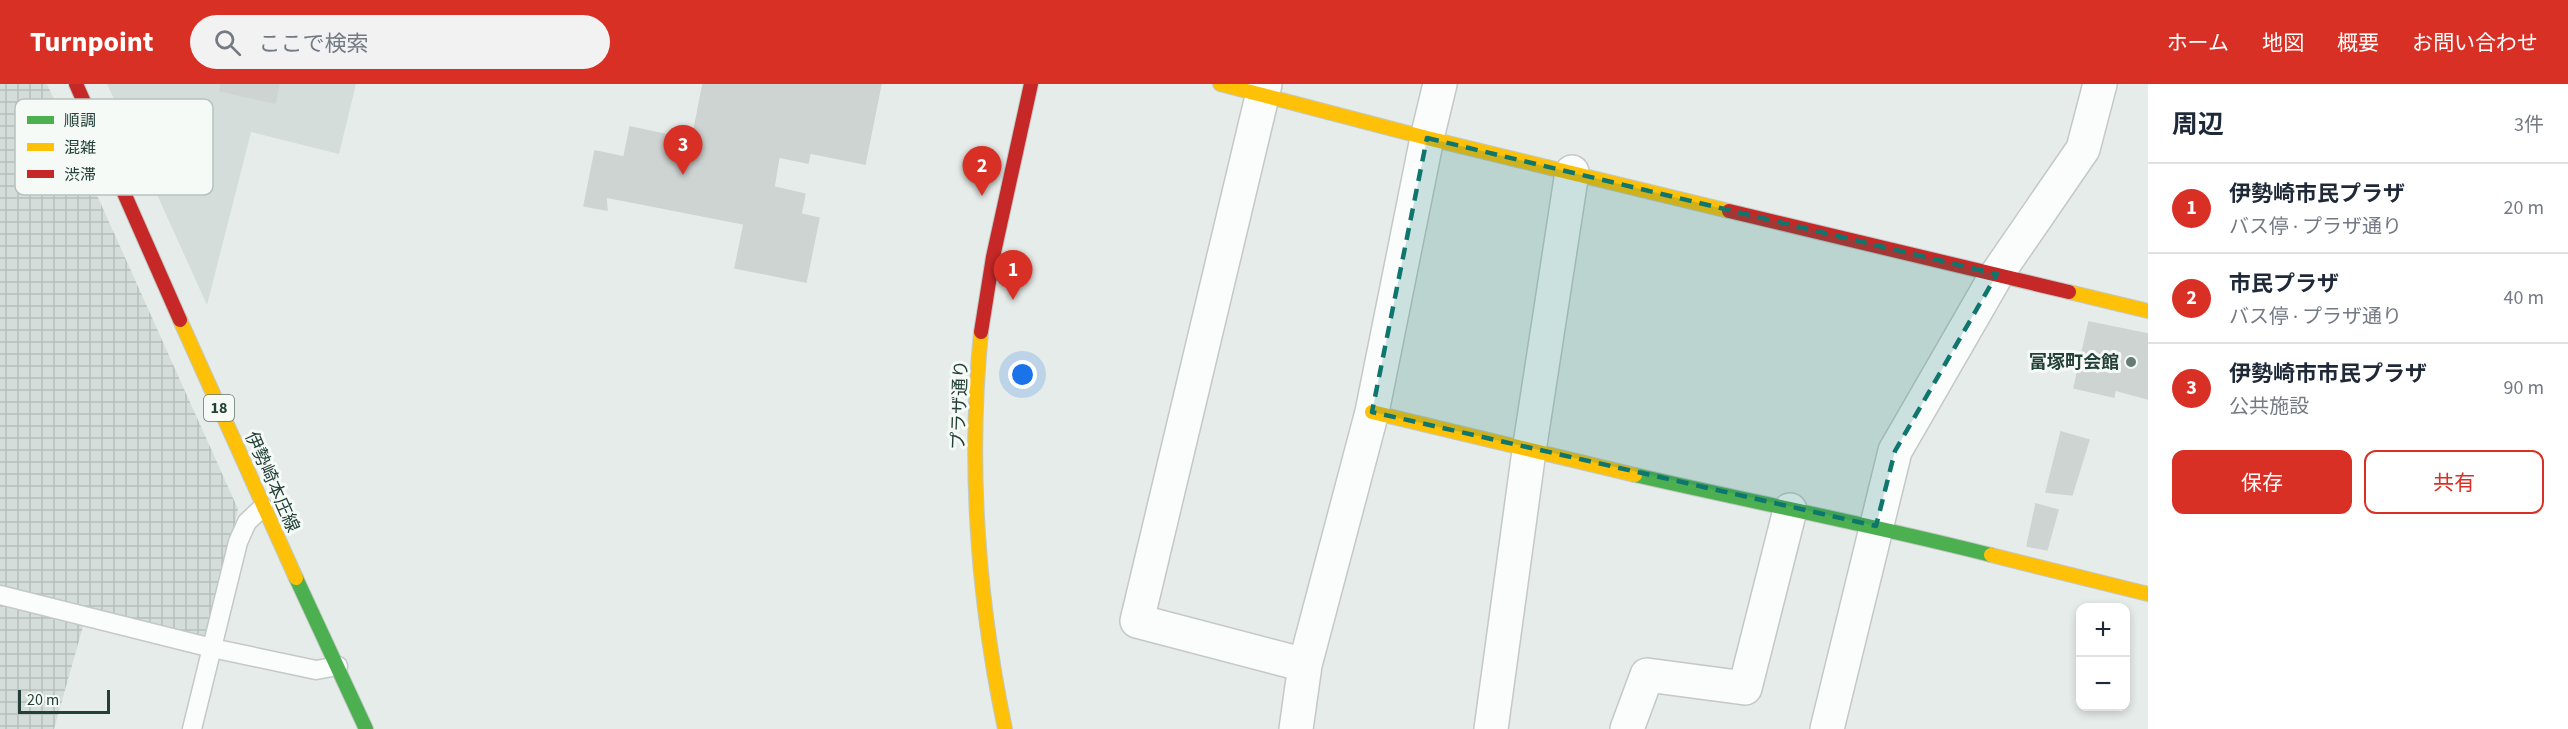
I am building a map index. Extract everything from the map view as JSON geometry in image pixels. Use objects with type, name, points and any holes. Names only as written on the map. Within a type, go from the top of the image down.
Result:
[{"type":"street","name":"伊勢崎本庄線","points":[[76,84],[83,99]]},
{"type":"street","name":"プラザ通り","points":[[1005,729],[991,669],[980,575],[976,460],[978,362],[990,276],[1031,84]]},
{"type":"street","points":[[1220,84],[1263,89],[1427,138],[2148,311]]},
{"type":"street","points":[[1296,729],[1305,665],[1372,412],[1440,84]]},
{"type":"street","points":[[1827,729],[1895,451],[1997,274],[2083,149],[2100,84]]},
{"type":"street","points":[[1263,89],[1137,621],[1305,665]]},
{"type":"street","points":[[1491,729],[1529,451],[1572,172]]},
{"type":"street","name":"伊勢崎本庄線","points":[[125,195],[263,507],[366,729]]},
{"type":"street","points":[[1372,412],[1529,451],[1790,510],[1876,526],[2148,594]]},
{"type":"street","points":[[1627,729],[1647,675],[1745,688],[1790,510]]},
{"type":"lane","points":[[192,729],[238,542],[247,522],[263,507]]},
{"type":"lane","points":[[0,596],[212,648],[316,670],[338,666]]},
{"type":"highlighted area","points":[[1427,138],[1997,274],[1895,451],[1876,526],[1372,412]]},
{"type":"shaded area","points":[[0,84],[47,84],[54,99],[15,99],[15,195],[97,195],[238,509],[209,642],[0,590]]},
{"type":"shaded area","points":[[107,84],[356,84],[339,154],[251,132],[207,305],[157,195],[213,195],[213,99],[114,99]]},
{"type":"shaded area","points":[[0,603],[84,623],[54,729],[0,729]]},
{"type":"building","points":[[221,84],[279,84],[275,103],[220,91]]},
{"type":"building","points":[[703,84],[881,84],[865,164],[810,153],[808,163],[779,157],[774,187],[805,194],[801,214],[819,218],[806,282],[735,268],[744,224],[606,197],[607,210],[584,206],[595,151],[624,157],[630,127],[692,140]]},
{"type":"building","points":[[2089,322],[2148,334],[2148,399],[2115,390],[2114,397],[2074,388]]},
{"type":"building","points":[[2061,432],[2089,440],[2072,495],[2046,492]]},
{"type":"building","points":[[2036,504],[2058,510],[2047,550],[2027,546]]},
{"type":"traffic: fast","points":[[1635,475],[1991,555]]},
{"type":"traffic: fast","points":[[296,578],[366,729]]},
{"type":"traffic: slow","points":[[1220,84],[1427,138],[1729,211]]},
{"type":"traffic: slow","points":[[2069,292],[2148,311]]},
{"type":"traffic: slow","points":[[180,320],[296,578]]},
{"type":"traffic: slow","points":[[981,332],[975,432],[978,532],[988,631],[1005,729]]},
{"type":"traffic: slow","points":[[1372,412],[1635,475]]},
{"type":"traffic: slow","points":[[1991,555],[2148,594]]},
{"type":"traffic: jam","points":[[76,84],[83,99]]},
{"type":"traffic: jam","points":[[981,332],[993,257],[1031,84]]},
{"type":"traffic: jam","points":[[125,195],[180,320]]},
{"type":"traffic: jam","points":[[1729,211],[2069,292]]},
{"type":"place","name":"伊勢崎市市民プラザ","points":[[683,175]]},
{"type":"place","name":"市民プラザ","points":[[982,196]]},
{"type":"place","name":"伊勢崎市民プラザ","points":[[1013,300]]},
{"type":"place","name":"富塚町会館","points":[[2131,362]]}]
